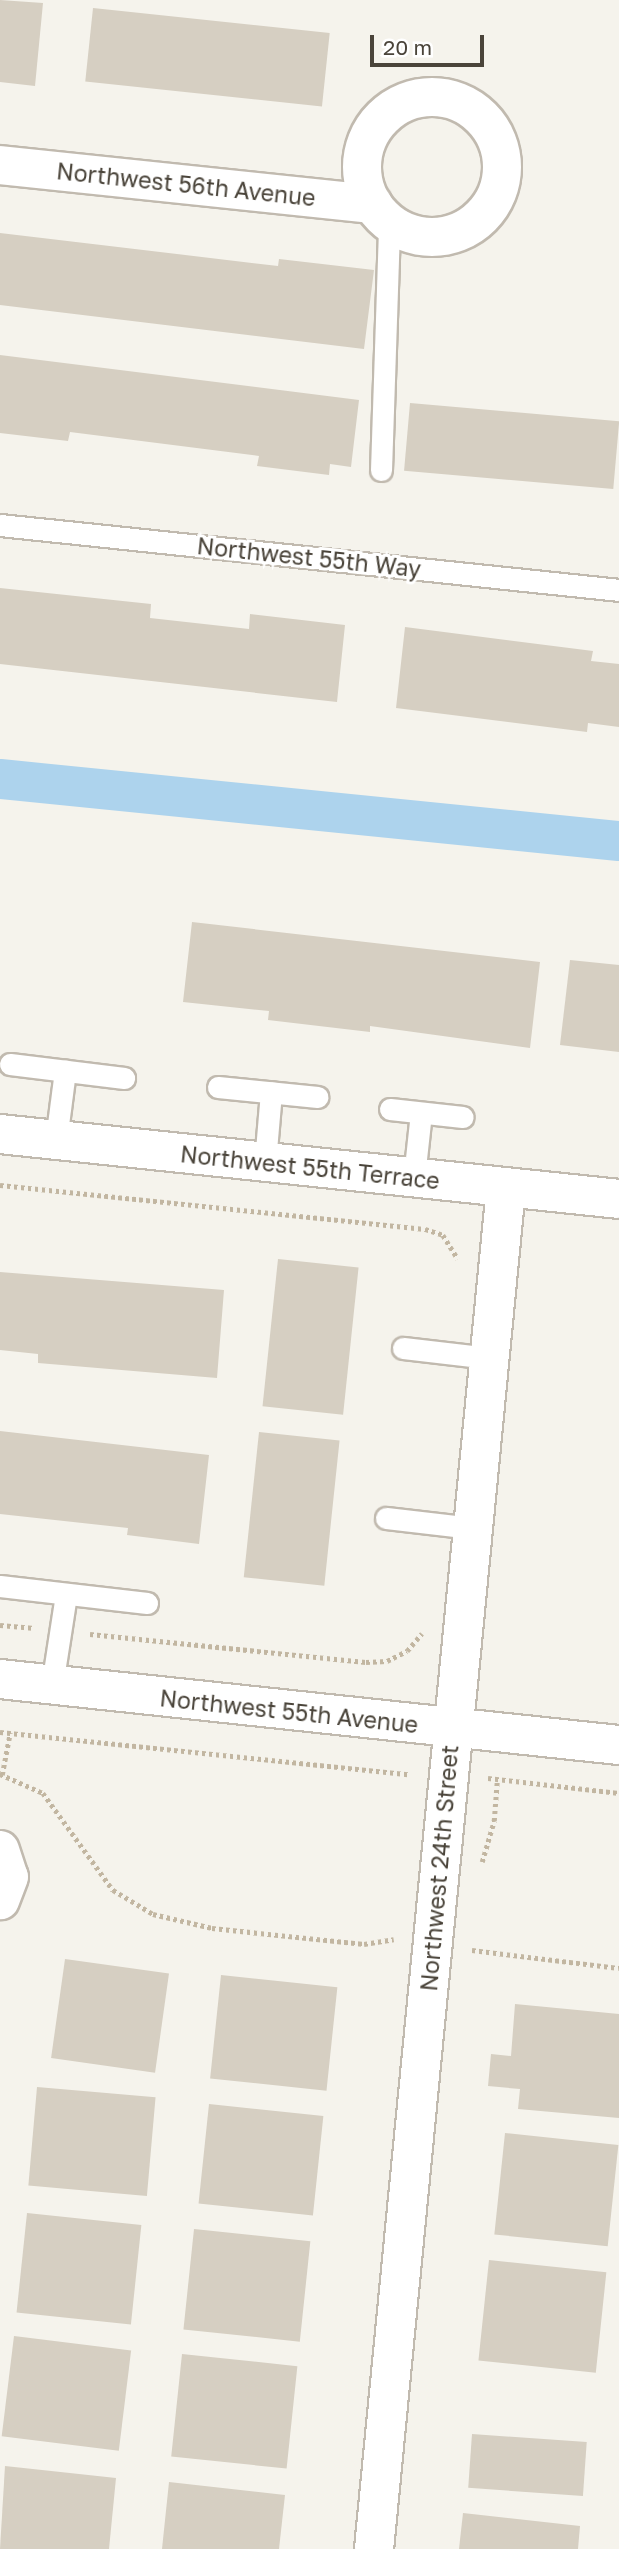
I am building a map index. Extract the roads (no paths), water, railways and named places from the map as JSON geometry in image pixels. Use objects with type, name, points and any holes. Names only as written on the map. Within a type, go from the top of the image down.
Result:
[{"type":"street","name":"Northwest 56th Avenue","points":[[0,165],[381,214]]},
{"type":"street","name":"Northwest 55th Terrace","points":[[0,1135],[619,1199]]},
{"type":"street","name":"Northwest 24th Street","points":[[374,2549],[506,1187]]},
{"type":"street","name":"Northwest 55th Avenue","points":[[0,1679],[619,1745]]},
{"type":"street","points":[[0,1850],[9,1877],[0,1900]]},
{"type":"lane","points":[[381,214],[381,470]]},
{"type":"lane","name":"Northwest 55th Way","points":[[0,525],[619,590]]},
{"type":"lane","points":[[10,1064],[124,1078]]},
{"type":"lane","points":[[56,1140],[65,1071]]},
{"type":"lane","points":[[218,1087],[318,1097]]},
{"type":"lane","points":[[265,1162],[271,1092]]},
{"type":"lane","points":[[390,1110],[463,1117]]},
{"type":"lane","points":[[414,1177],[421,1113]]},
{"type":"lane","points":[[403,1348],[489,1358]]},
{"type":"lane","points":[[386,1518],[472,1528]]},
{"type":"lane","points":[[0,1586],[147,1603]]},
{"type":"lane","points":[[52,1685],[66,1595]]},
{"type":"waterway","points":[[0,779],[619,841]]}]
